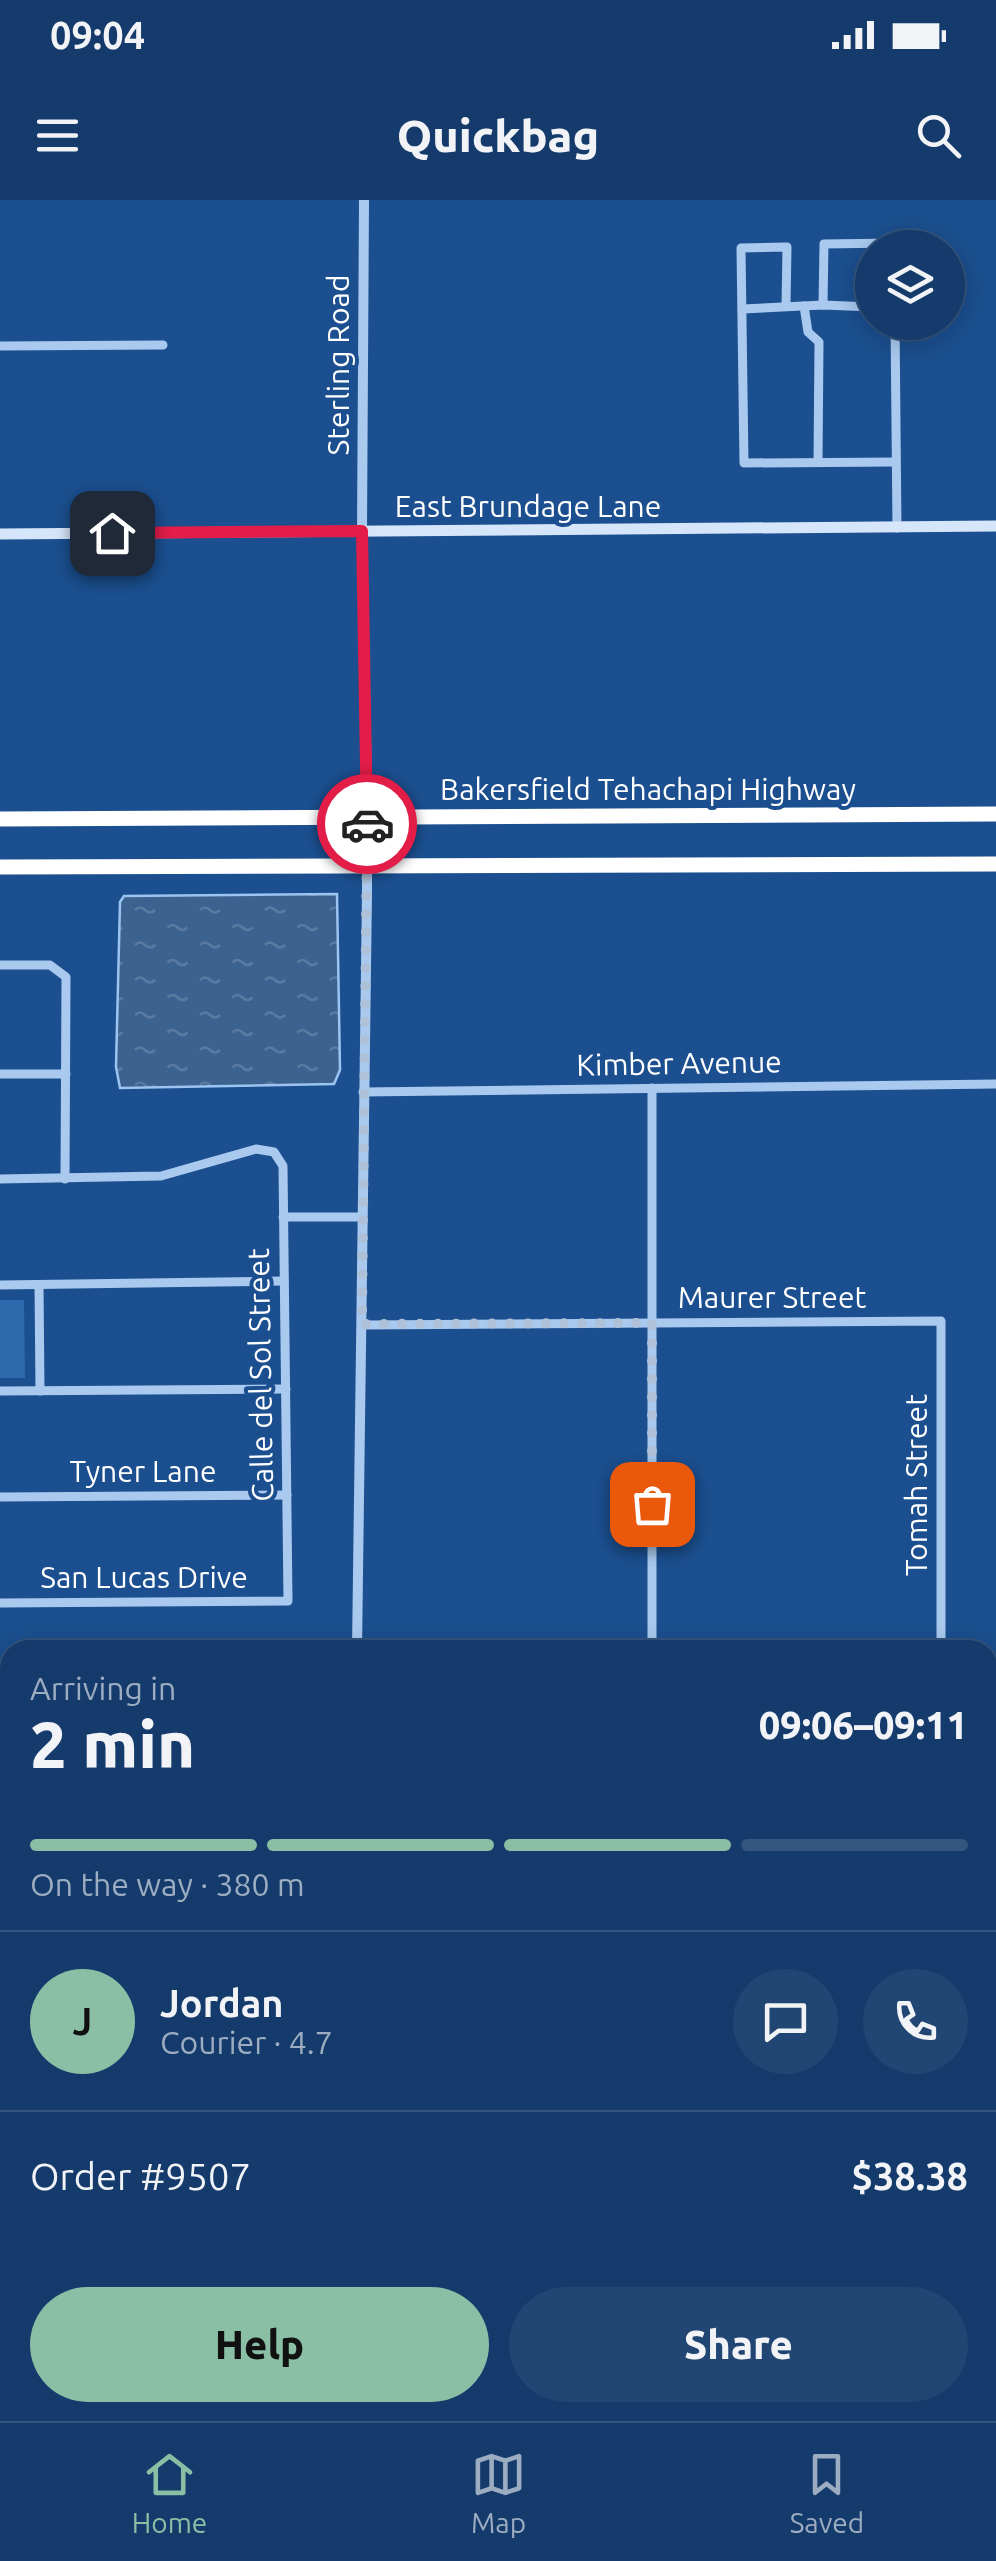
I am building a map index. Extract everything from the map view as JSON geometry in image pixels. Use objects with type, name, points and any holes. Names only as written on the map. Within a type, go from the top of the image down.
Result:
[{"type":"highway","name":"Bakersfield Tehachapi Highway","points":[[0,820],[996,812]]},
{"type":"highway","points":[[0,867],[996,865]]},
{"type":"main road","name":"East Brundage Lane","points":[[0,534],[996,526]]},
{"type":"street","name":"Sterling Road","points":[[357,1640],[367,893],[362,531],[364,200]]},
{"type":"street","points":[[823,305],[824,244],[855,244]]},
{"type":"street","points":[[786,306],[786,247],[741,248],[744,463],[894,462]]},
{"type":"street","points":[[804,306],[808,332],[819,342],[818,462]]},
{"type":"street","points":[[742,309],[855,306]]},
{"type":"street","points":[[895,340],[897,528]]},
{"type":"street","points":[[0,346],[163,345]]},
{"type":"street","points":[[0,966],[50,965],[66,977],[65,1179],[0,1180]]},
{"type":"street","points":[[0,1074],[66,1074]]},
{"type":"street","name":"Kimber Avenue","points":[[363,1092],[996,1084]]},
{"type":"street","points":[[652,1088],[652,1640]]},
{"type":"street","name":"Calle del Sol Street","points":[[65,1179],[161,1176],[256,1148],[274,1152],[283,1166],[288,1601]]},
{"type":"street","points":[[282,1218],[362,1218]]},
{"type":"street","points":[[0,1285],[284,1281]]},
{"type":"street","points":[[39,1285],[40,1391]]},
{"type":"street","name":"Maurer Street","points":[[362,1324],[941,1321]]},
{"type":"street","name":"Tomah Street","points":[[941,1321],[941,1640]]},
{"type":"street","points":[[0,1391],[286,1389]]},
{"type":"street","name":"Tyner Lane","points":[[0,1497],[287,1495]]},
{"type":"street","name":"San Lucas Drive","points":[[0,1603],[288,1601]]},
{"type":"shaded area","points":[[0,1300],[24,1300],[25,1378],[0,1378]]},
{"type":"water","points":[[337,894],[340,1070],[334,1084],[120,1088],[116,1067],[120,902],[124,896]]},
{"type":"way so far","points":[[367,824],[362,1324],[652,1323],[652,1504]]},
{"type":"route","points":[[112,533],[362,531],[367,824]]}]
